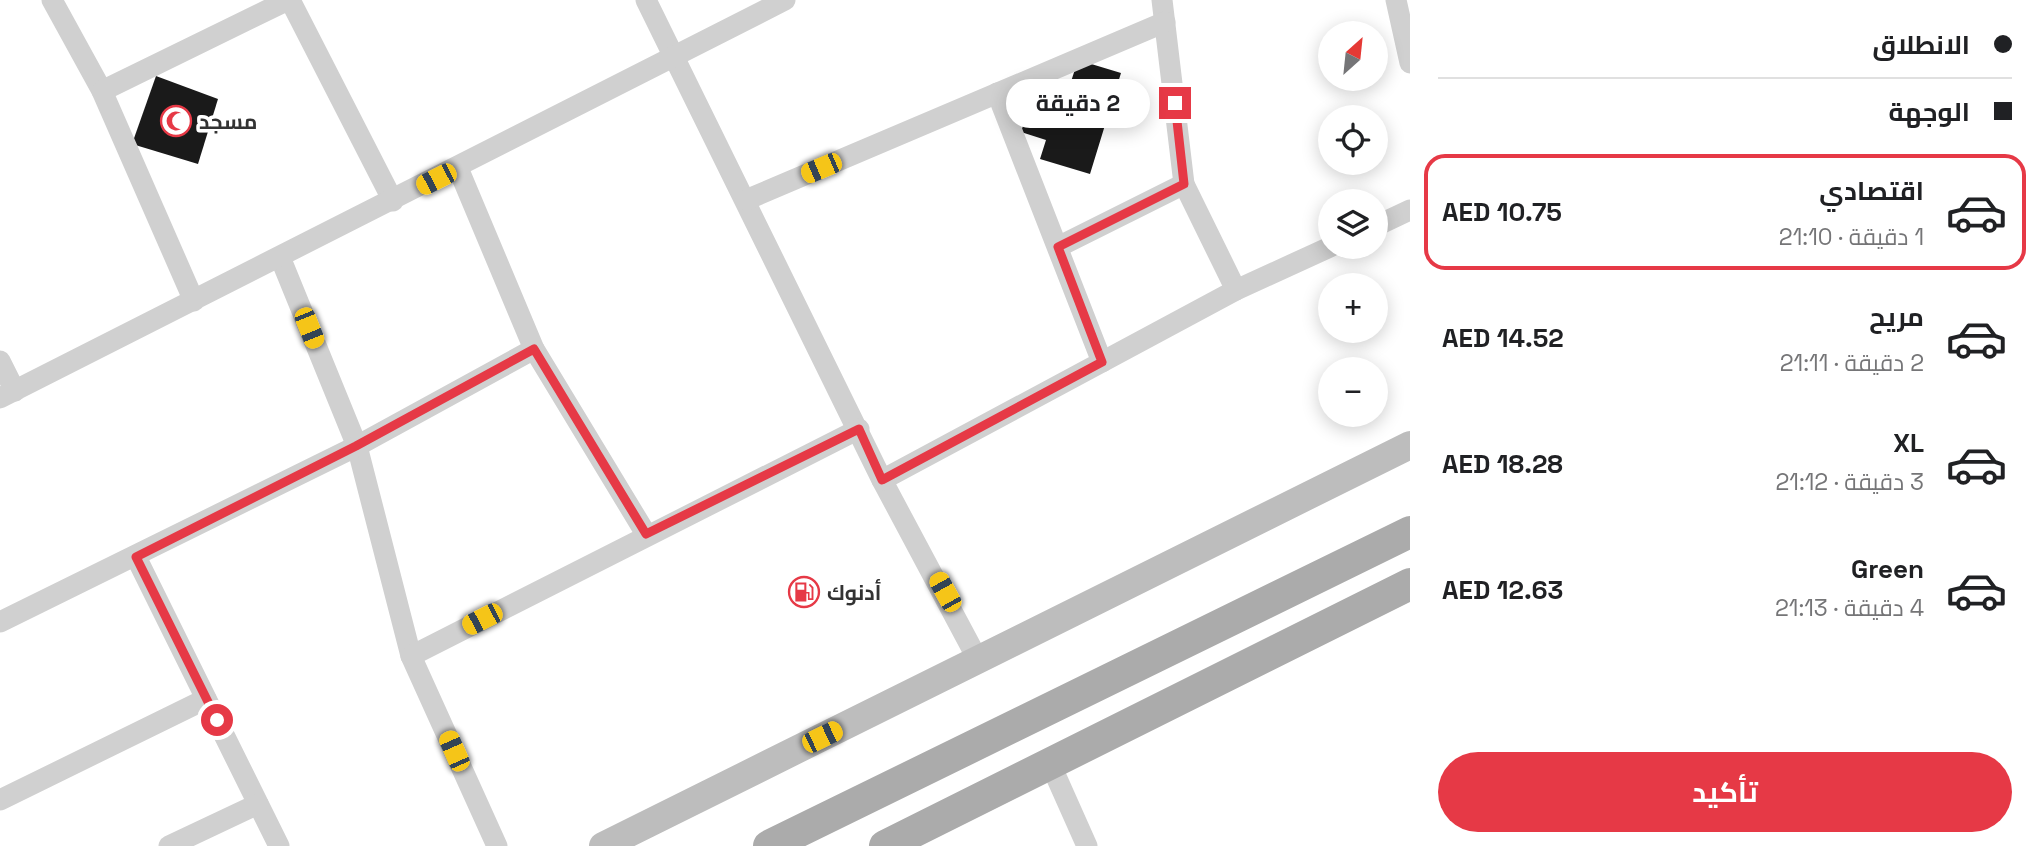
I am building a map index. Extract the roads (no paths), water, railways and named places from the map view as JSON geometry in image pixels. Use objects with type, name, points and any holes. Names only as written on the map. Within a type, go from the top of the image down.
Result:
[{"type":"main road","points":[[769,846],[1410,532]]},
{"type":"main road","points":[[885,846],[1410,584]]},
{"type":"street","points":[[52,0],[102,91],[194,301]]},
{"type":"street","points":[[102,91],[289,0],[393,201]]},
{"type":"street","points":[[646,0],[882,480],[945,592],[978,660]]},
{"type":"street","points":[[0,361],[8,395],[785,0]]},
{"type":"street","points":[[1162,0],[1184,184],[1236,290]]},
{"type":"street","points":[[1402,7],[1410,63]]},
{"type":"street","points":[[746,200],[1165,22]]},
{"type":"street","points":[[998,93],[1102,362]]},
{"type":"street","points":[[458,168],[534,349],[646,534]]},
{"type":"street","points":[[1058,247],[1184,184]]},
{"type":"street","points":[[1388,220],[1410,210]]},
{"type":"street","points":[[882,480],[1236,290],[1318,252]]},
{"type":"street","points":[[280,257],[356,446],[411,656],[497,846]]},
{"type":"street","points":[[0,622],[356,446],[534,349]]},
{"type":"street","points":[[411,656],[646,534],[859,429]]},
{"type":"street","points":[[603,846],[1410,446]]},
{"type":"street","points":[[136,557],[279,846]]},
{"type":"street","points":[[0,800],[206,699]]},
{"type":"street","points":[[1050,763],[1087,846]]},
{"type":"street","points":[[169,846],[258,804]]},
{"type":"place","name":"مسجد","points":[[176,121]]},
{"type":"place","name":"أدنوك","points":[[804,592]]}]
